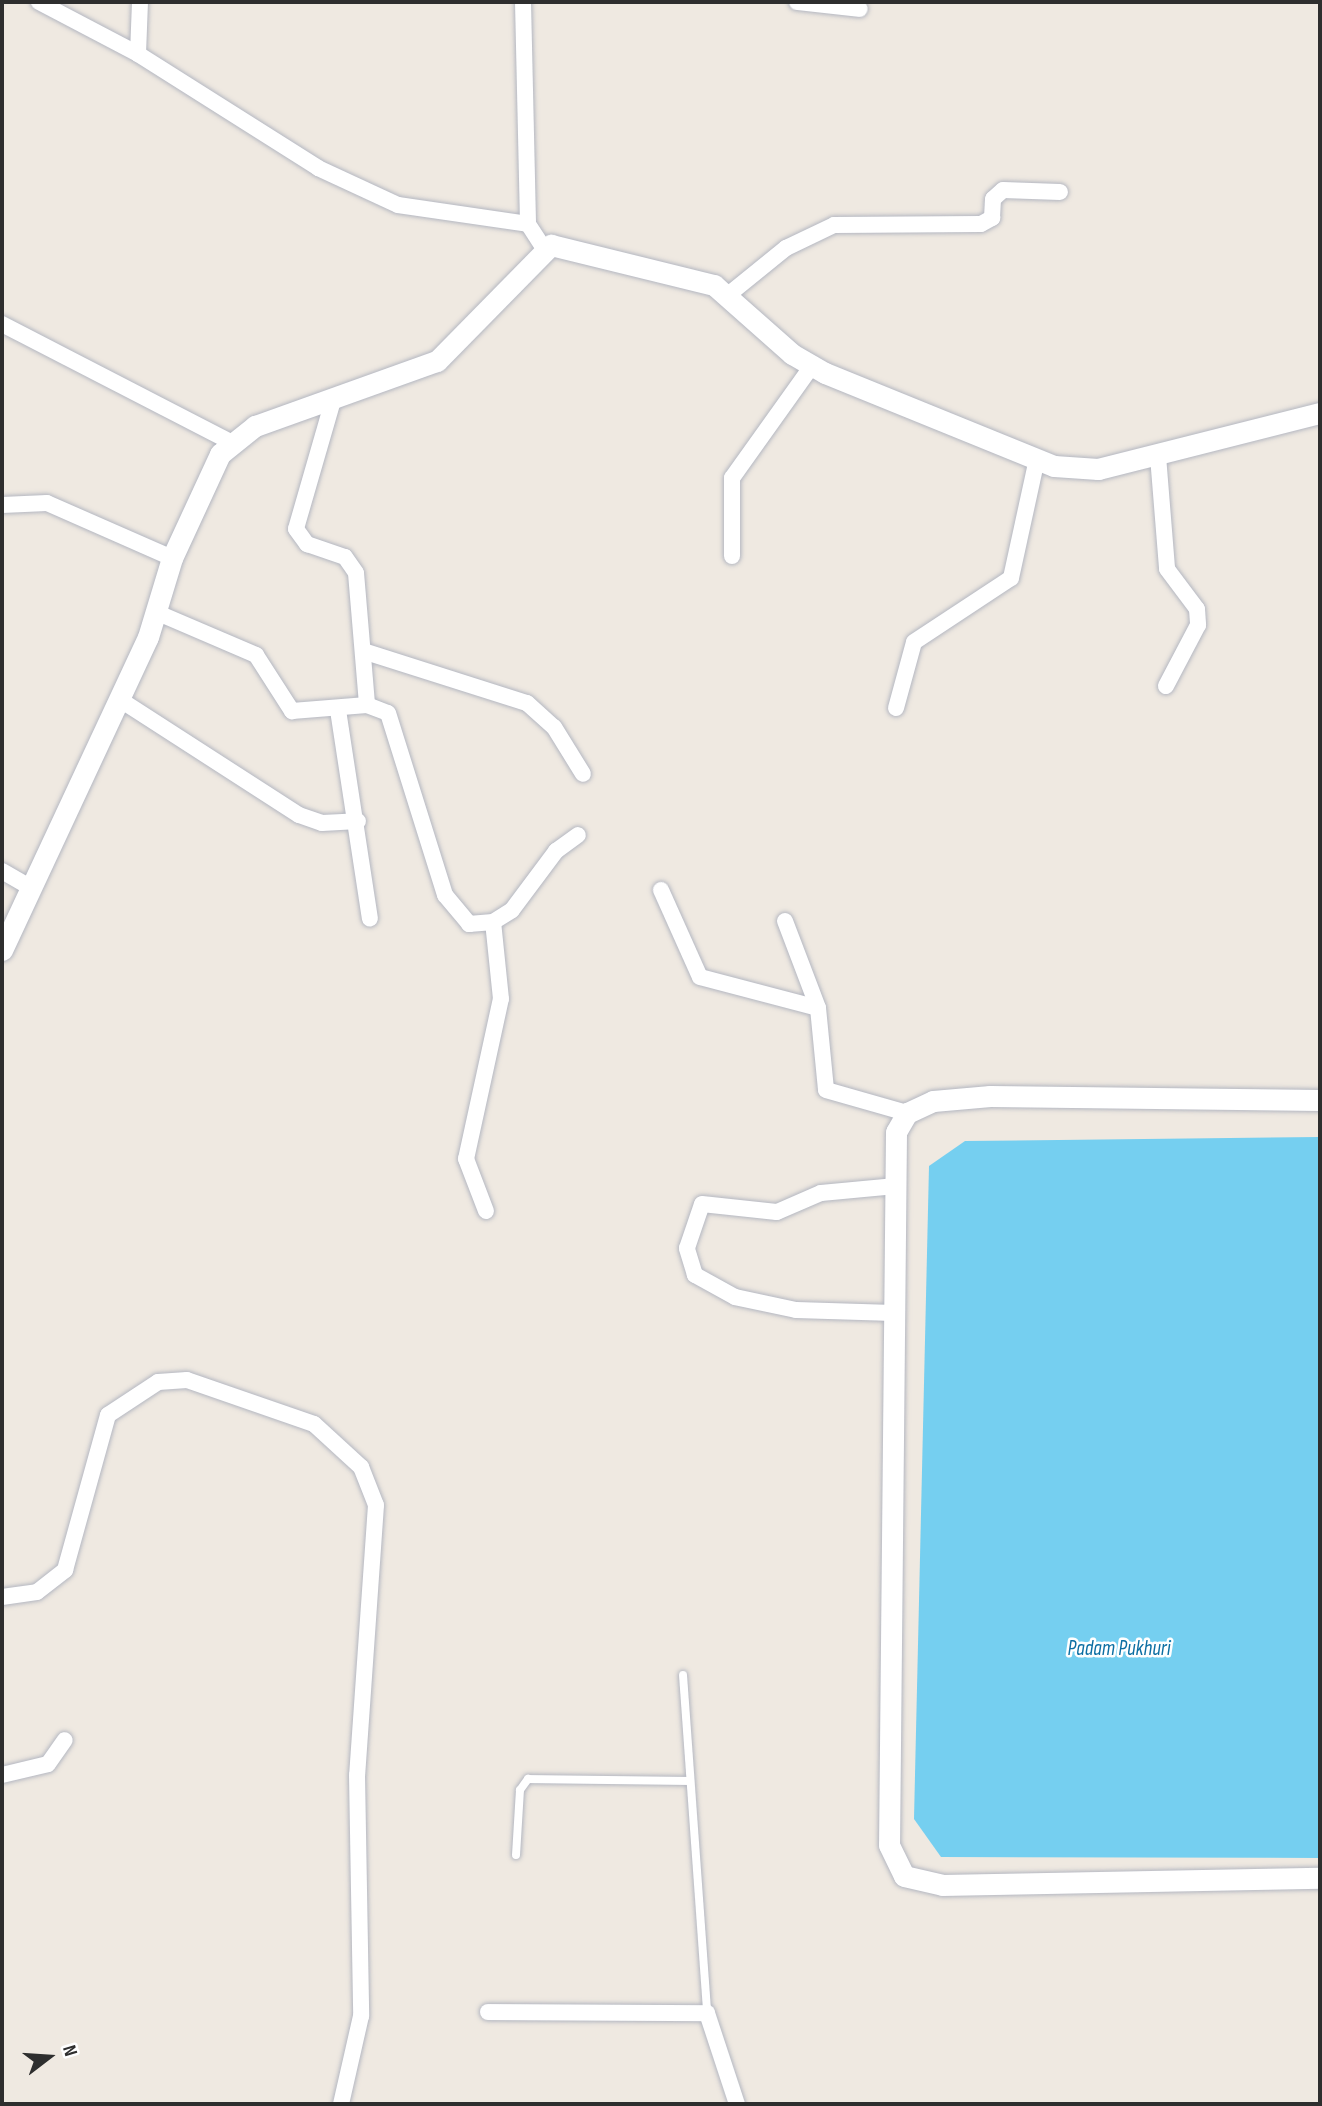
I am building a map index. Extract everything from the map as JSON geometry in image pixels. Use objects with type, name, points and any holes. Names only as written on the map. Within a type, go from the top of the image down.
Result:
[{"type":"street","points":[[39,2],[138,54],[277,145],[383,199],[439,214],[528,224]]},
{"type":"street","points":[[138,54],[140,2]]},
{"type":"street","points":[[523,2],[528,224],[544,249]]},
{"type":"street","points":[[797,2],[860,9]]},
{"type":"street","points":[[728,295],[786,248],[834,225],[981,224],[992,218],[993,199],[1003,190],[1060,192]]},
{"type":"street","points":[[2,950],[158,613],[172,558],[231,442],[334,397],[437,361],[544,249],[560,244],[705,282],[728,295],[812,366],[1037,459],[1087,470],[1158,456],[1320,413]]},
{"type":"street","points":[[2,324],[231,442]]},
{"type":"street","points":[[732,556],[732,478],[812,366]]},
{"type":"street","points":[[334,397],[296,529],[307,544],[352,564],[367,705]]},
{"type":"street","points":[[1158,456],[1167,569],[1197,609],[1198,625],[1166,686]]},
{"type":"street","points":[[896,708],[914,642],[1011,578],[1037,459]]},
{"type":"street","points":[[2,505],[47,503],[172,558]]},
{"type":"street","points":[[158,613],[256,654],[292,711],[338,710],[367,705],[388,712],[395,724],[451,909],[469,924],[493,922],[522,902],[556,851],[578,835]]},
{"type":"street","points":[[363,651],[527,703],[549,720],[583,774]]},
{"type":"street","points":[[120,699],[299,815],[358,821]]},
{"type":"street","points":[[338,710],[358,821],[370,919]]},
{"type":"street","points":[[2,871],[31,888]]},
{"type":"street","points":[[661,890],[700,977],[818,1008]]},
{"type":"street","points":[[785,921],[818,1008],[826,1090],[907,1114]]},
{"type":"street","points":[[486,1212],[466,1159],[501,999],[493,922]]},
{"type":"street","points":[[1320,1100],[990,1096],[933,1101],[907,1114],[896,1132],[893,1863],[904,1877],[942,1885],[1320,1878]]},
{"type":"street","points":[[894,1313],[796,1310],[735,1297],[695,1275],[687,1248],[702,1204],[777,1212],[821,1193],[896,1186]]},
{"type":"street","points":[[2,1597],[37,1592],[65,1570],[108,1415],[158,1382],[187,1380],[314,1424],[361,1467],[376,1505],[357,1775],[361,2015],[341,2104]]},
{"type":"street","points":[[2,1775],[48,1764],[65,1740]]},
{"type":"street","points":[[488,2012],[707,2013],[737,2104]]},
{"type":"lane","points":[[683,1675],[687,1781],[707,2013]]},
{"type":"lane","points":[[516,1855],[520,1790],[528,1779],[687,1781]]},
{"type":"water","name":"Padam Pukhuri","points":[[1320,1137],[1320,1858],[941,1857],[914,1819],[929,1166],[965,1141]]}]
